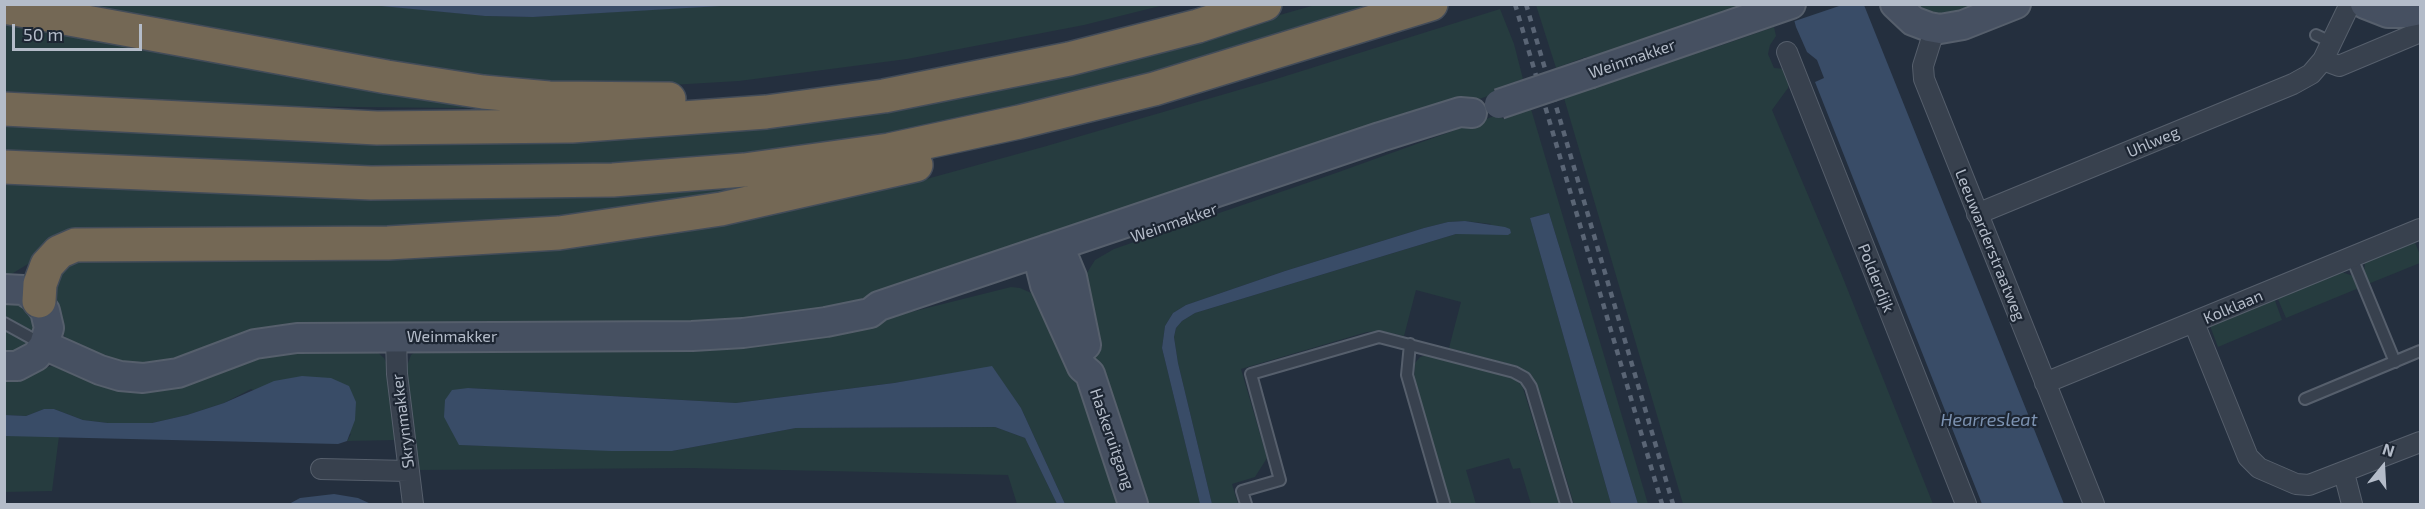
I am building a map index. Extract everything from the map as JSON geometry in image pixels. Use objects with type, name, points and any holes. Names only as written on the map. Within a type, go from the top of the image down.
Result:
[{"type":"highway","points":[[4,109],[376,128],[572,126],[766,112],[884,96],[1069,59],[1197,26],[1265,4]]},
{"type":"highway","points":[[4,167],[371,183],[613,180],[744,170],[889,150],[1154,89],[1431,4]]},
{"type":"highway","points":[[4,7],[387,77],[483,92],[549,98],[630,99],[884,96]]},
{"type":"highway","points":[[39,301],[40,284],[47,265],[59,252],[75,245],[434,241],[559,234],[646,222],[721,210],[1001,144],[1057,129],[1154,89]]},
{"type":"main road","name":"Weinmakker","points":[[44,345],[100,370],[120,376],[142,378],[178,373],[242,348],[274,340],[319,337],[718,335],[826,322],[870,313],[879,306],[1051,259],[1405,142],[1463,121],[1472,113],[1791,4]]},
{"type":"main road","points":[[1895,4],[1913,21],[1935,28],[1963,25],[2016,4]]},
{"type":"main road","points":[[2365,4],[2388,13],[2421,10]]},
{"type":"main road","name":"Haskeruitgang","points":[[1051,259],[1072,277],[1091,366],[1090,374],[1133,504]]},
{"type":"main road","points":[[4,288],[23,290],[39,301],[49,322],[44,345],[30,361],[17,366],[4,366]]},
{"type":"street","name":"Uhlweg","points":[[1977,214],[2293,84],[2311,74],[2323,60],[2323,38],[2350,4]]},
{"type":"street","name":"Leeuwarderstraatweg","points":[[1935,28],[1923,66],[1924,80],[2094,504]]},
{"type":"street","points":[[2323,60],[2339,66],[2421,32]]},
{"type":"street","name":"Polderdijk","points":[[1787,52],[1966,504]]},
{"type":"street","name":"Kolklaan","points":[[2045,383],[2421,229]]},
{"type":"street","points":[[2194,323],[2248,457],[2259,475],[2309,485],[2421,442]]},
{"type":"street","name":"Skrynmakker","points":[[396,337],[397,374],[413,504]]},
{"type":"street","points":[[321,469],[409,471]]},
{"type":"street","points":[[2344,473],[2352,504]]},
{"type":"lane","points":[[2352,258],[2395,362]]},
{"type":"lane","points":[[4,324],[44,345]]},
{"type":"lane","points":[[1246,504],[1242,491],[1280,480],[1251,374],[1371,338],[1387,338],[1514,372],[1525,378],[1532,387],[1566,504]]},
{"type":"lane","points":[[1410,344],[1407,375],[1444,503]]},
{"type":"lane","points":[[2305,399],[2421,351]]},
{"type":"green space","points":[[371,4],[485,16],[533,17],[738,4],[1164,5],[1084,25],[907,59],[739,81],[671,85],[517,84],[32,5]]},
{"type":"green space","points":[[1315,5],[1380,5],[1122,83],[959,126],[825,147],[615,165],[446,168],[271,164],[5,151],[4,125],[297,140],[468,143],[629,139],[816,122],[949,100],[1071,74]]},
{"type":"green space","points":[[1536,5],[1745,5],[1697,20],[1694,27],[1594,61],[1586,57],[1556,68]]},
{"type":"green space","points":[[1911,5],[1988,5],[1964,14],[1931,16]]},
{"type":"green space","points":[[1500,9],[1514,44],[1523,79],[1494,89],[1494,94],[877,300],[766,321],[555,327],[129,366],[72,345],[62,333],[55,311],[53,271],[63,260],[367,249],[912,183],[1273,80]]},
{"type":"green space","points":[[4,18],[557,109],[257,106],[5,91]]},
{"type":"green space","points":[[1774,27],[1776,36],[1770,45],[1768,54],[1774,68],[1785,69],[1790,78],[1788,88],[1772,110],[1841,273],[1933,504],[1683,504],[1564,98],[1597,87],[1601,80],[1701,45],[1708,50]]},
{"type":"green space","points":[[1531,109],[1648,504],[1638,504],[1549,213],[1530,218],[1611,504],[1574,504],[1540,393],[1531,374],[1517,366],[1449,348],[1461,302],[1416,290],[1404,336],[1382,331],[1367,332],[1241,369],[1267,458],[1255,477],[1232,484],[1238,504],[1212,504],[1178,363],[1174,337],[1176,328],[1182,321],[1195,313],[1456,234],[1480,234],[1491,224],[1465,221],[1448,222],[1424,228],[1285,271],[1186,305],[1173,313],[1165,326],[1162,348],[1200,504],[1143,504],[1088,332],[1085,276],[1095,260],[1114,249],[1497,115],[1504,119]]},
{"type":"green space","points":[[5,183],[430,200],[608,197],[745,188],[705,209],[51,250],[5,278]]},
{"type":"green space","points":[[2414,240],[2420,255],[2420,263],[2368,284],[2364,272],[2365,263]]},
{"type":"green space","points":[[2339,271],[2353,276],[2359,288],[2286,318],[2277,297]]},
{"type":"green space","points":[[1011,287],[1020,288],[1038,296],[1061,333],[1123,504],[1065,504],[1021,408],[992,367],[894,383],[736,403],[468,388],[459,445],[672,451],[796,428],[995,427],[1025,438],[1057,504],[1017,504],[1008,475],[691,468],[417,470],[405,371],[411,355],[420,349],[847,328]]},
{"type":"green space","points":[[2274,298],[2282,320],[2218,347],[2210,326],[2212,324]]},
{"type":"green space","points":[[13,301],[24,306],[34,320],[35,332],[5,316],[4,302]]},
{"type":"green space","points":[[4,329],[30,343],[15,352],[5,352]]},
{"type":"green space","points":[[325,346],[375,350],[384,358],[388,366],[397,440],[347,441],[351,434],[251,389],[224,403],[152,423],[108,423],[83,420],[54,409],[44,409],[26,416],[5,415],[5,375],[53,366],[94,382]]},
{"type":"green space","points":[[1427,355],[1512,378],[1522,385],[1559,504],[1531,504],[1520,468],[1513,469],[1509,458],[1466,470],[1476,504],[1447,504],[1450,503],[1414,379],[1415,363],[1420,357]]},
{"type":"green space","points":[[4,436],[59,436],[52,491],[5,492]]},
{"type":"water","points":[[371,5],[738,5],[533,17],[485,16]]},
{"type":"water","name":"Hearresleat","points":[[1790,5],[1864,5],[2064,504],[1982,504],[1815,82],[1824,78],[1817,60],[1807,52],[1796,27]]},
{"type":"water","points":[[1549,213],[1638,504],[1611,504],[1530,218]]},
{"type":"water","points":[[1465,221],[1505,227],[1510,229],[1511,233],[1508,235],[1456,234],[1195,313],[1182,321],[1176,328],[1174,337],[1178,363],[1212,504],[1200,504],[1162,348],[1165,326],[1173,313],[1186,305],[1285,271],[1424,228],[1448,222]]},
{"type":"water","points":[[992,366],[1021,408],[1065,504],[1057,504],[1025,438],[995,427],[796,428],[672,451],[611,451],[459,445],[444,417],[445,400],[452,390],[468,388],[736,403],[894,383]]},
{"type":"water","points":[[302,376],[331,378],[349,386],[356,402],[355,420],[347,441],[338,444],[5,436],[5,415],[26,416],[44,409],[54,409],[83,420],[108,423],[152,423],[224,403],[274,381]]},
{"type":"water","points":[[334,494],[358,498],[371,504],[289,504],[300,498]]},
{"type":"pier","points":[[1787,4],[1842,5],[1792,22]]},
{"type":"railway","points":[[1515,4],[1662,504]]},
{"type":"railway","points":[[1526,4],[1673,504]]}]
